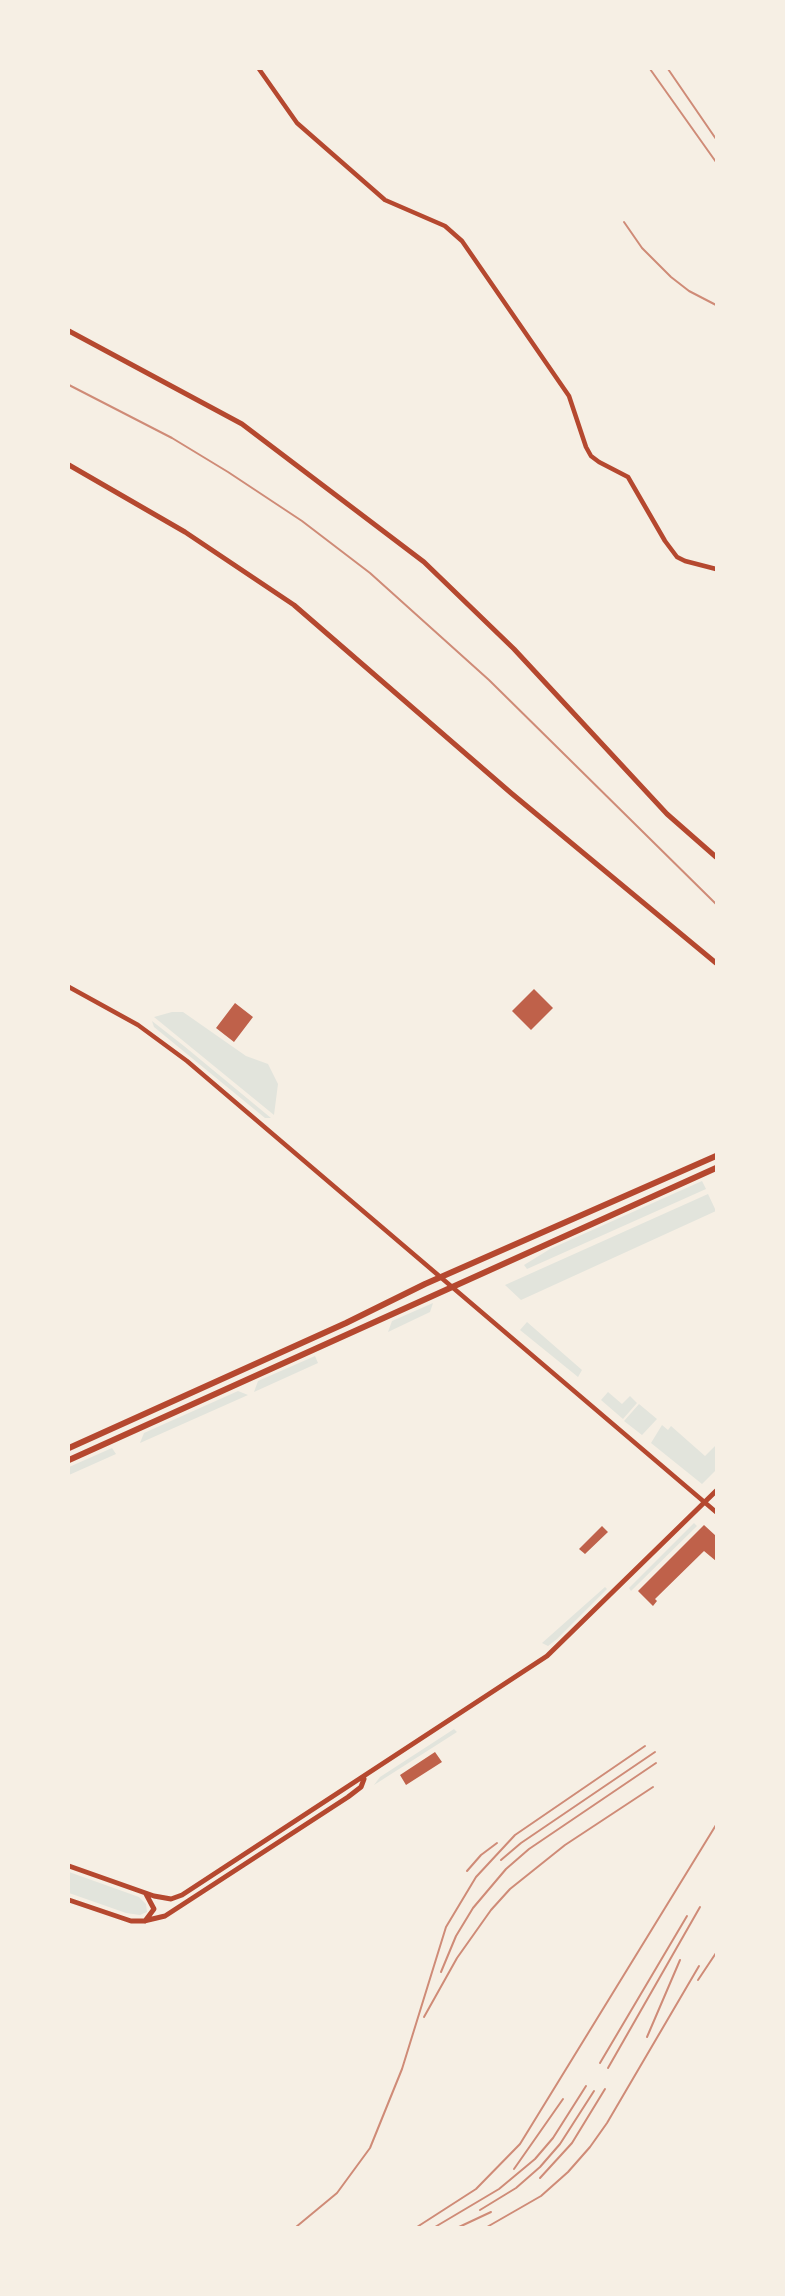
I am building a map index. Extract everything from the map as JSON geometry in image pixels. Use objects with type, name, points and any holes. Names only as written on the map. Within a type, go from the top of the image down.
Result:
[{"type":"main road","points":[[69,1448],[716,1156]]},
{"type":"main road","points":[[69,1460],[716,1168]]},
{"type":"street","points":[[259,69],[297,123],[385,200],[446,226],[462,241],[569,396],[591,456],[628,477],[665,542],[677,557],[716,569]]},
{"type":"street","points":[[69,331],[215,407],[242,424],[322,482],[424,562],[514,650],[642,788],[693,839],[716,857]]},
{"type":"street","points":[[69,465],[185,532],[294,605],[511,793],[716,963]]},
{"type":"street","points":[[69,987],[128,1019],[187,1061],[716,1512]]},
{"type":"street","points":[[69,1866],[146,1894],[171,1899],[182,1895],[355,1779],[364,1779],[547,1656],[716,1491]]},
{"type":"street","points":[[69,1900],[119,1918],[144,1922],[165,1916],[348,1797],[361,1787],[364,1779]]},
{"type":"street","points":[[144,1922],[154,1909],[146,1894]]},
{"type":"shaded area","points":[[172,1012],[183,1012],[246,1056],[268,1064],[278,1084],[274,1115],[154,1017]]},
{"type":"shaded area","points":[[152,1021],[271,1118],[265,1118],[154,1027]]},
{"type":"shaded area","points":[[702,1181],[706,1189],[527,1269],[524,1265],[550,1249]]},
{"type":"shaded area","points":[[708,1194],[716,1211],[521,1300],[505,1285]]},
{"type":"shaded area","points":[[433,1303],[430,1312],[388,1332],[392,1321]]},
{"type":"shaded area","points":[[527,1322],[582,1370],[578,1377],[520,1330]]},
{"type":"shaded area","points":[[315,1356],[318,1363],[254,1392],[258,1381]]},
{"type":"shaded area","points":[[238,1391],[248,1395],[140,1443],[144,1433]]},
{"type":"shaded area","points":[[608,1392],[622,1404],[630,1396],[637,1403],[623,1419],[601,1400]]},
{"type":"shaded area","points":[[639,1404],[657,1419],[642,1435],[624,1421]]},
{"type":"shaded area","points":[[662,1425],[668,1430],[671,1426],[705,1456],[716,1445],[716,1470],[702,1484],[651,1443]]},
{"type":"shaded area","points":[[112,1448],[116,1454],[69,1475],[69,1467]]},
{"type":"shaded area","points":[[694,1523],[697,1526],[631,1591],[629,1588]]},
{"type":"shaded area","points":[[605,1587],[607,1589],[557,1639],[548,1646],[542,1643]]},
{"type":"shaded area","points":[[454,1729],[457,1732],[374,1785],[380,1777]]},
{"type":"shaded area","points":[[69,1872],[139,1897],[146,1904],[147,1912],[140,1915],[126,1913],[69,1893]]},
{"type":"building","points":[[534,989],[553,1008],[531,1030],[512,1011]]},
{"type":"building","points":[[235,1003],[253,1017],[234,1042],[216,1028]]},
{"type":"building","points":[[704,1525],[716,1536],[716,1561],[704,1551],[655,1599],[657,1601],[653,1606],[638,1591]]},
{"type":"building","points":[[602,1526],[608,1532],[585,1554],[579,1549]]},
{"type":"building","points":[[435,1752],[442,1762],[406,1785],[400,1775]]},
{"type":"railway","points":[[650,69],[716,162]]},
{"type":"railway","points":[[668,69],[716,139]]},
{"type":"railway","points":[[624,222],[642,248],[671,277],[689,291],[716,305]]},
{"type":"railway","points":[[69,385],[172,438],[228,472],[302,521],[370,573],[489,680],[716,904]]},
{"type":"railway","points":[[296,2227],[337,2193],[370,2148],[402,2069],[446,1927],[476,1877],[515,1835],[645,1746]]},
{"type":"railway","points":[[501,1860],[521,1843],[655,1752]]},
{"type":"railway","points":[[441,1972],[456,1936],[473,1908],[506,1869],[529,1849],[656,1763]]},
{"type":"railway","points":[[424,2017],[457,1958],[491,1910],[510,1889],[565,1845],[653,1787]]},
{"type":"railway","points":[[417,2227],[476,2189],[520,2144],[716,1825]]},
{"type":"railway","points":[[467,1871],[481,1855],[497,1843]]},
{"type":"railway","points":[[608,2068],[700,1907]]},
{"type":"railway","points":[[600,2063],[687,1916]]},
{"type":"railway","points":[[698,1980],[716,1953]]},
{"type":"railway","points":[[647,2037],[680,1960]]},
{"type":"railway","points":[[487,2227],[541,2196],[568,2172],[590,2147],[607,2123],[699,1966]]},
{"type":"railway","points":[[435,2227],[499,2189],[535,2159],[553,2138],[586,2086]]},
{"type":"railway","points":[[540,2178],[572,2143],[605,2089]]},
{"type":"railway","points":[[480,2210],[516,2188],[540,2167],[560,2144],[594,2091]]},
{"type":"railway","points":[[514,2169],[563,2099]]},
{"type":"railway","points":[[459,2227],[491,2212]]}]
